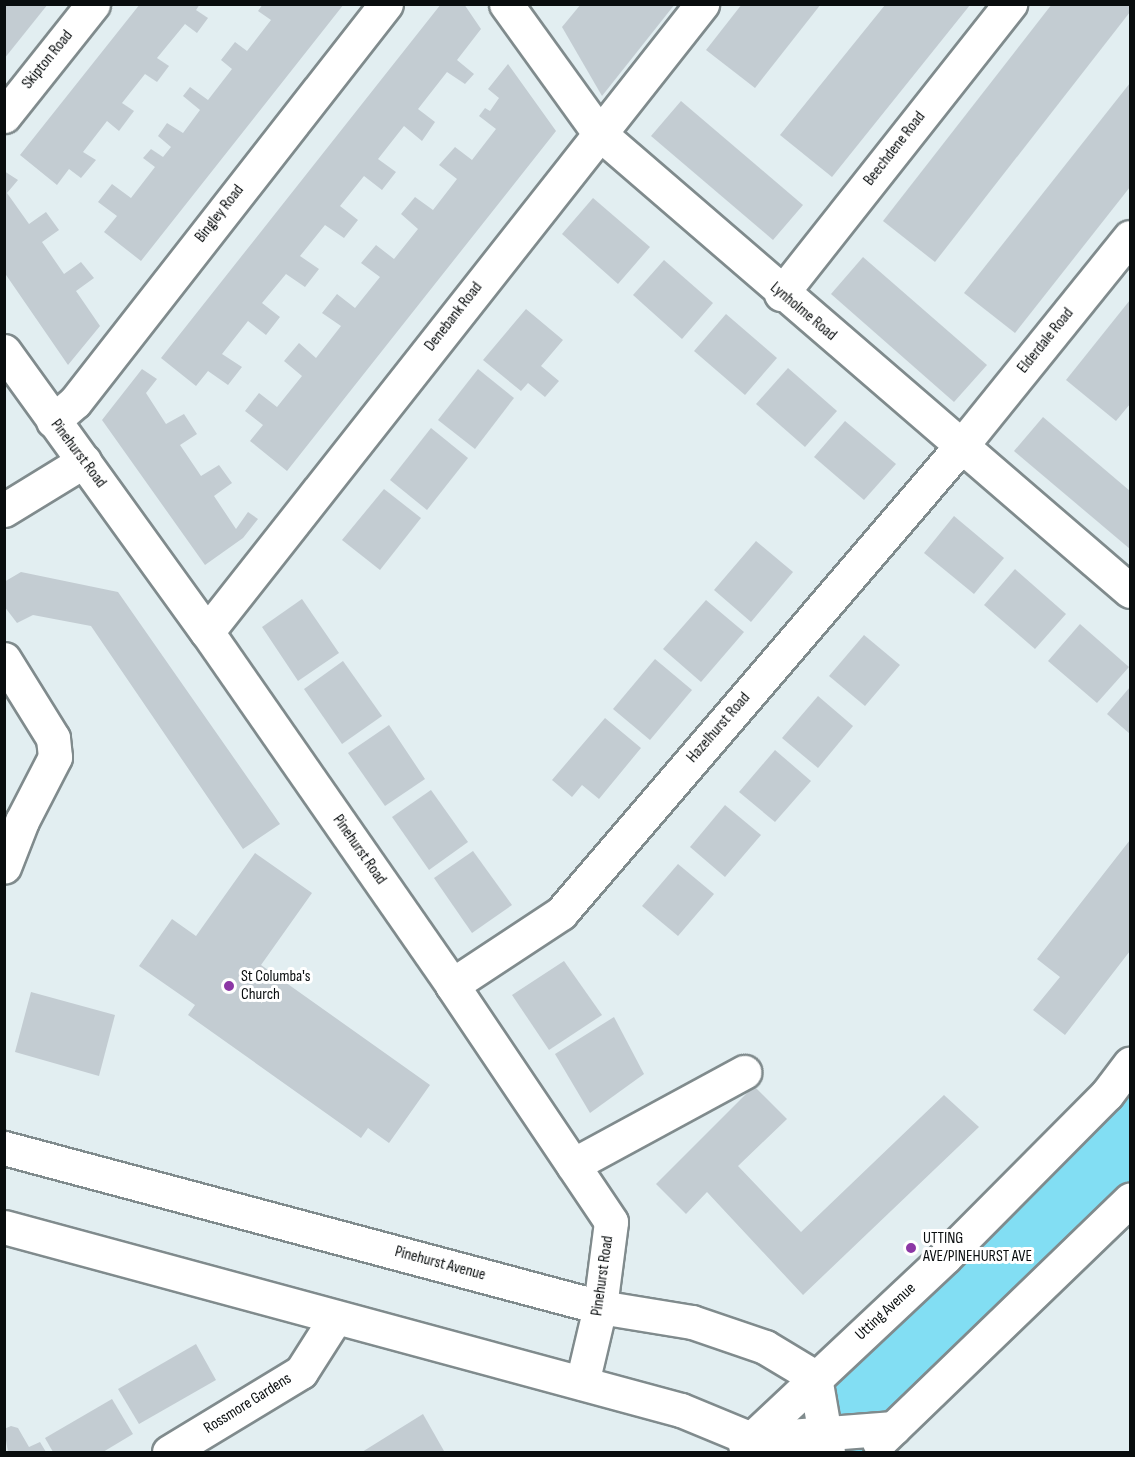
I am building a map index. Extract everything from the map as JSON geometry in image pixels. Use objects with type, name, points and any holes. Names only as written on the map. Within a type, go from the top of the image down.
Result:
[{"type":"street","name":"Skipton Road","points":[[4,116],[93,4]]},
{"type":"street","name":"Bingley Road","points":[[53,421],[75,402],[386,4]]},
{"type":"street","name":"Lynholme Road","points":[[506,4],[599,133],[781,294],[962,445],[1131,591]]},
{"type":"street","name":"Denebank Road","points":[[207,632],[702,4]]},
{"type":"street","name":"Beechdene Road","points":[[781,294],[1010,4]]},
{"type":"street","name":"Elderdale Road","points":[[962,445],[1131,237]]},
{"type":"street","name":"Pinehurst Road","points":[[4,351],[207,632],[452,984],[611,1222],[600,1307],[582,1383]]},
{"type":"street","name":"Hazelhurst Road","points":[[452,984],[561,913],[962,445]]},
{"type":"street","points":[[4,510],[84,461]]},
{"type":"street","points":[[4,659],[53,738],[55,757],[22,821],[4,867]]},
{"type":"street","name":"Utting Avenue","points":[[744,1446],[945,1257],[1107,1094],[1131,1064]]},
{"type":"street","points":[[573,1165],[744,1072]]},
{"type":"street","name":"Pinehurst Avenue","points":[[4,1148],[600,1307],[692,1322],[765,1347],[815,1377]]},
{"type":"street","points":[[869,1452],[1131,1200]]},
{"type":"street","points":[[4,1227],[681,1410],[744,1446],[826,1443],[894,1428]]},
{"type":"street","name":"Rossmore Gardens","points":[[169,1452],[301,1372],[336,1317]]},
{"type":"street","points":[[815,1377],[826,1443]]},
{"type":"shaded area","points":[[1130,1064],[1130,1200],[869,1452],[737,1452],[824,1433],[815,1377]]},
{"type":"building","points":[[4,4],[48,4],[4,59]]},
{"type":"building","points":[[140,4],[200,4],[196,10],[208,18],[197,33],[185,24],[157,58],[169,66],[157,82],[145,74],[122,103],[134,111],[119,131],[107,121],[83,152],[96,160],[81,178],[69,169],[57,185],[20,155]]},
{"type":"building","points":[[263,4],[344,4],[141,261],[104,232],[117,216],[98,202],[112,184],[131,198],[155,167],[143,158],[151,149],[163,157],[171,147],[158,136],[167,123],[183,133],[200,110],[183,96],[190,87],[208,100],[232,69],[221,60],[235,42],[247,51],[271,20],[258,11]]},
{"type":"building","points":[[441,4],[464,4],[481,29],[457,60],[474,74],[465,84],[447,72],[418,109],[435,122],[422,141],[404,126],[378,159],[396,172],[382,190],[364,176],[340,206],[358,220],[344,238],[325,225],[300,256],[319,269],[305,287],[286,274],[262,303],[280,317],[266,335],[248,321],[222,354],[242,367],[228,385],[208,371],[196,386],[161,358]]},
{"type":"building","points":[[581,4],[675,4],[602,96],[562,27]]},
{"type":"building","points":[[742,4],[821,4],[755,88],[706,50]]},
{"type":"building","points":[[1052,4],[1130,4],[1130,12],[935,262],[883,221]]},
{"type":"building","points":[[885,5],[970,5],[832,177],[780,135]]},
{"type":"building","points":[[508,64],[556,131],[287,471],[250,441],[263,425],[245,411],[259,393],[277,407],[302,376],[284,361],[299,343],[316,358],[341,326],[322,313],[337,294],[355,308],[380,277],[361,263],[376,245],[394,259],[418,229],[401,214],[415,197],[433,210],[457,179],[439,165],[455,147],[472,160],[496,129],[479,116],[485,108],[490,111],[499,98],[488,89]]},
{"type":"building","points":[[1130,83],[1130,187],[1015,333],[964,293]]},
{"type":"building","points":[[681,101],[803,205],[773,240],[651,136]]},
{"type":"building","points":[[4,171],[18,180],[7,193],[29,224],[46,212],[59,230],[42,242],[64,274],[81,262],[94,278],[76,291],[100,326],[68,365],[4,272]]},
{"type":"building","points":[[593,198],[650,247],[618,284],[562,234]]},
{"type":"building","points":[[863,257],[987,365],[954,402],[831,294]]},
{"type":"building","points":[[664,260],[713,303],[682,339],[633,295]]},
{"type":"building","points":[[1130,300],[1130,404],[1116,421],[1066,380]]},
{"type":"building","points":[[526,309],[563,340],[541,366],[559,381],[545,397],[528,383],[521,391],[483,360]]},
{"type":"building","points":[[726,314],[777,358],[745,395],[694,351]]},
{"type":"building","points":[[788,368],[837,411],[805,447],[756,404]]},
{"type":"building","points":[[142,369],[157,379],[146,393],[166,424],[184,414],[197,434],[180,445],[201,476],[219,465],[232,483],[214,496],[236,529],[248,512],[258,519],[243,538],[205,565],[102,420]]},
{"type":"building","points":[[478,369],[514,398],[475,449],[438,420]]},
{"type":"building","points":[[1043,417],[1130,491],[1130,549],[1014,451]]},
{"type":"building","points":[[845,421],[896,464],[864,500],[814,457]]},
{"type":"building","points":[[431,428],[468,458],[427,510],[390,480]]},
{"type":"building","points":[[384,489],[421,518],[380,570],[342,540]]},
{"type":"building","points":[[954,516],[1004,558],[974,594],[924,553]]},
{"type":"building","points":[[756,541],[793,572],[751,622],[714,590]]},
{"type":"building","points":[[1015,569],[1066,614],[1035,649],[984,605]]},
{"type":"building","points":[[21,572],[118,592],[280,824],[243,849],[91,626],[33,615],[17,623],[4,606],[4,582]]},
{"type":"building","points":[[302,599],[339,653],[298,681],[262,627]]},
{"type":"building","points":[[706,600],[744,632],[701,682],[663,649]]},
{"type":"building","points":[[1080,624],[1129,667],[1097,703],[1048,661]]},
{"type":"building","points":[[864,635],[900,665],[865,706],[829,676]]},
{"type":"building","points":[[655,659],[692,690],[650,740],[613,709]]},
{"type":"building","points":[[343,661],[382,716],[342,744],[304,689]]},
{"type":"building","points":[[1130,687],[1130,734],[1107,714]]},
{"type":"building","points":[[818,696],[853,726],[818,768],[782,738]]},
{"type":"building","points":[[605,718],[641,748],[599,799],[582,785],[572,797],[552,780]]},
{"type":"building","points":[[389,725],[425,779],[385,806],[348,753]]},
{"type":"building","points":[[775,750],[811,781],[775,822],[739,792]]},
{"type":"building","points":[[431,790],[468,842],[429,870],[392,817]]},
{"type":"building","points":[[725,805],[761,835],[725,877],[690,847]]},
{"type":"building","points":[[1130,840],[1130,951],[1065,1035],[1033,1010],[1060,977],[1037,959]]},
{"type":"building","points":[[473,851],[512,905],[472,933],[434,878]]},
{"type":"building","name":"St Columba's Church","points":[[255,853],[312,893],[261,965],[430,1085],[389,1143],[368,1128],[361,1138],[188,1015],[195,1005],[139,966],[172,919],[196,936]]},
{"type":"building","points":[[678,864],[714,894],[678,936],[642,906]]},
{"type":"building","points":[[564,961],[602,1015],[549,1050],[512,995]]},
{"type":"building","points":[[31,992],[115,1015],[99,1076],[15,1052]]},
{"type":"building","points":[[614,1017],[644,1074],[590,1113],[555,1054]]},
{"type":"building","points":[[754,1086],[787,1119],[738,1166],[801,1232],[944,1095],[979,1127],[803,1295],[707,1192],[686,1214],[656,1184]]},
{"type":"building","points":[[196,1344],[216,1380],[139,1424],[118,1389]]},
{"type":"building","points":[[112,1399],[133,1434],[103,1452],[53,1452],[45,1438]]},
{"type":"building","points":[[423,1414],[444,1451],[362,1452]]},
{"type":"building","points":[[11,1426],[18,1428],[29,1447],[40,1442],[46,1452],[8,1452],[4,1429]]},
{"type":"place","name":"St Columba's Church","points":[[229,986]]},
{"type":"place","name":"UTTING AVE/PINEHURST AVE","points":[[911,1248]]}]
